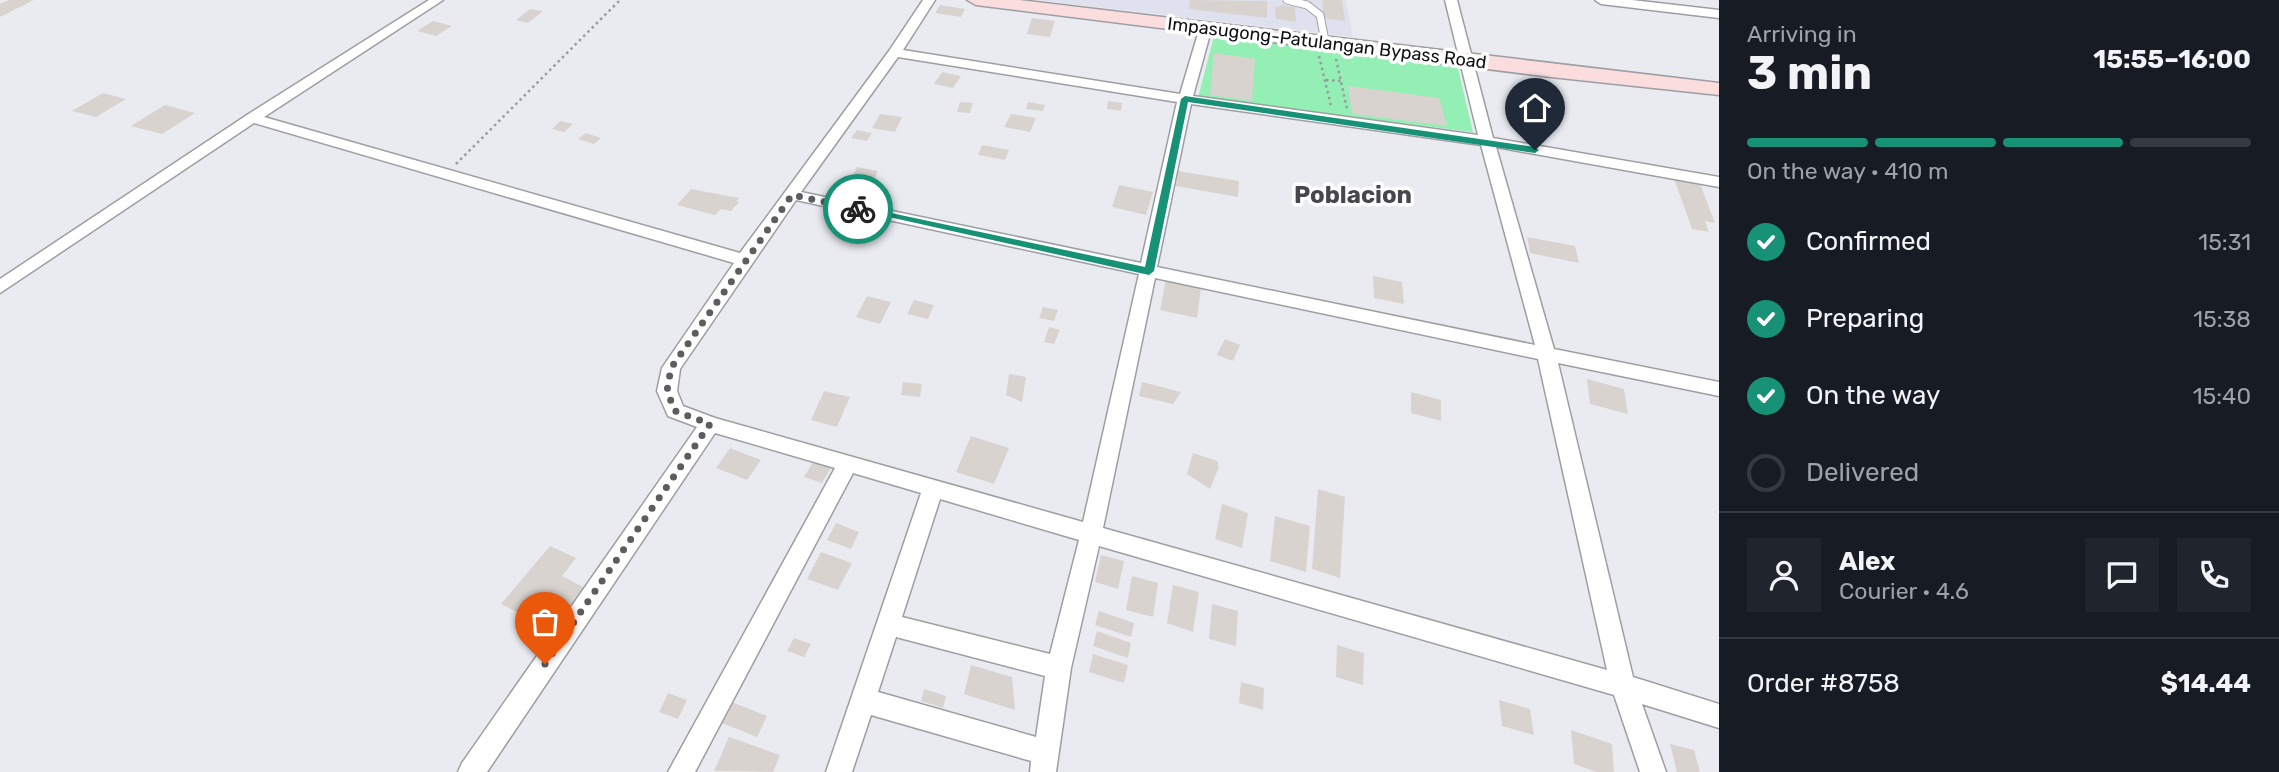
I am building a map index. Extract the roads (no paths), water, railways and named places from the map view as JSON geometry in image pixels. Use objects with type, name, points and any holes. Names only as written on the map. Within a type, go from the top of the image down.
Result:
[{"type":"main road","name":"Impasugong-Patulangan Bypass Road","points":[[976,0],[1325,41],[1466,61],[1719,89]]},
{"type":"street","points":[[0,287],[252,118],[437,0]]},
{"type":"street","points":[[929,0],[895,53],[744,260],[671,368],[667,391],[675,411],[847,465],[1623,685],[1719,716]]},
{"type":"street","points":[[1451,0],[1546,352],[1623,685],[1653,772]]},
{"type":"street","points":[[1601,0],[1719,13]]},
{"type":"street","points":[[862,700],[1045,762],[1059,667],[1091,534],[1185,99],[1206,27]]},
{"type":"street","points":[[895,53],[1185,99],[1487,141],[1719,182]]},
{"type":"street","points":[[252,118],[744,260]]},
{"type":"street","points":[[792,195],[1719,389]]},
{"type":"street","points":[[471,772],[710,424]]},
{"type":"street","points":[[681,772],[847,465]]},
{"type":"street","points":[[839,772],[933,489]]},
{"type":"street","points":[[887,624],[1059,667]]},
{"type":"lane","points":[[1287,0],[1307,5],[1320,15],[1325,41]]},
{"type":"district","name":"Poblacion","points":[[1353,195]]}]
